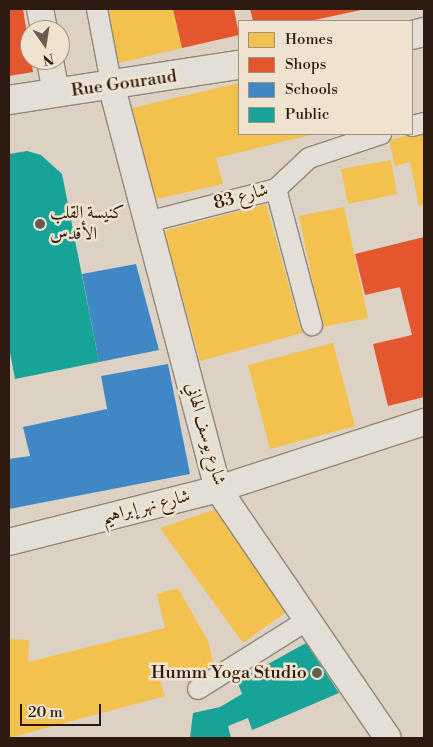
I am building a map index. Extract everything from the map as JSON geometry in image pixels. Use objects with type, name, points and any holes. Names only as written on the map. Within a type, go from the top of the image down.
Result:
[{"type":"street","points":[[97,9],[112,88]]},
{"type":"street","name":"Rue Gouraud","points":[[9,100],[112,88],[238,65]]},
{"type":"street","points":[[52,70],[56,94]]},
{"type":"street","name":"شارع يوسف الهاني","points":[[112,88],[218,489],[309,619],[388,738]]},
{"type":"street","name":"شارع 83","points":[[147,222],[276,189],[309,158],[378,135]]},
{"type":"street","points":[[276,189],[312,325]]},
{"type":"street","name":"شارع نهر إبراهيم","points":[[9,542],[218,489],[424,422]]},
{"type":"street","points":[[198,688],[309,619]]},
{"type":"building: Homes","points":[[107,9],[173,9],[182,48],[119,63]]},
{"type":"building: Homes","points":[[238,83],[238,135],[311,135],[216,158],[223,184],[152,200],[132,108]]},
{"type":"building: Homes","points":[[424,132],[424,205],[419,206],[410,162],[395,166],[389,140]]},
{"type":"building: Homes","points":[[391,160],[397,194],[348,204],[341,169]]},
{"type":"building: Homes","points":[[266,204],[302,333],[200,361],[164,231]]},
{"type":"building: Homes","points":[[344,207],[368,318],[322,327],[299,216]]},
{"type":"building: Homes","points":[[333,343],[355,426],[270,449],[248,365]]},
{"type":"building: Homes","points":[[216,509],[289,610],[243,643],[160,528]]},
{"type":"building: Homes","points":[[178,588],[208,641],[214,666],[160,681],[165,696],[9,738],[9,639],[29,640],[28,662],[165,628],[157,594]]},
{"type":"building: Shops","points":[[9,9],[23,9],[25,20],[20,20],[20,70],[33,70],[33,72],[9,76]]},
{"type":"building: Shops","points":[[173,9],[234,9],[238,35],[182,48]]},
{"type":"building: Shops","points":[[250,9],[361,9],[315,20],[253,20]]},
{"type":"building: Shops","points":[[424,237],[424,397],[388,406],[373,344],[412,335],[400,287],[365,295],[355,254]]},
{"type":"building: Schools","points":[[136,264],[159,350],[99,362],[82,274]]},
{"type":"building: Schools","points":[[168,364],[190,474],[9,509],[9,459],[30,456],[23,427],[107,409],[109,419],[101,376]]},
{"type":"building: Public","name":"كنيسة القلب الأقدس","points":[[27,151],[41,155],[62,174],[99,362],[15,379],[9,347],[9,154]]},
{"type":"building: Public","points":[[306,643],[339,693],[252,730],[248,718],[228,726],[231,738],[190,738],[193,713],[220,707],[242,694],[237,681]]},
{"type":"place","name":"كنيسة القلب الأقدس","points":[[40,224]]},
{"type":"place","name":"Humm Yoga Studio","points":[[317,673]]}]
